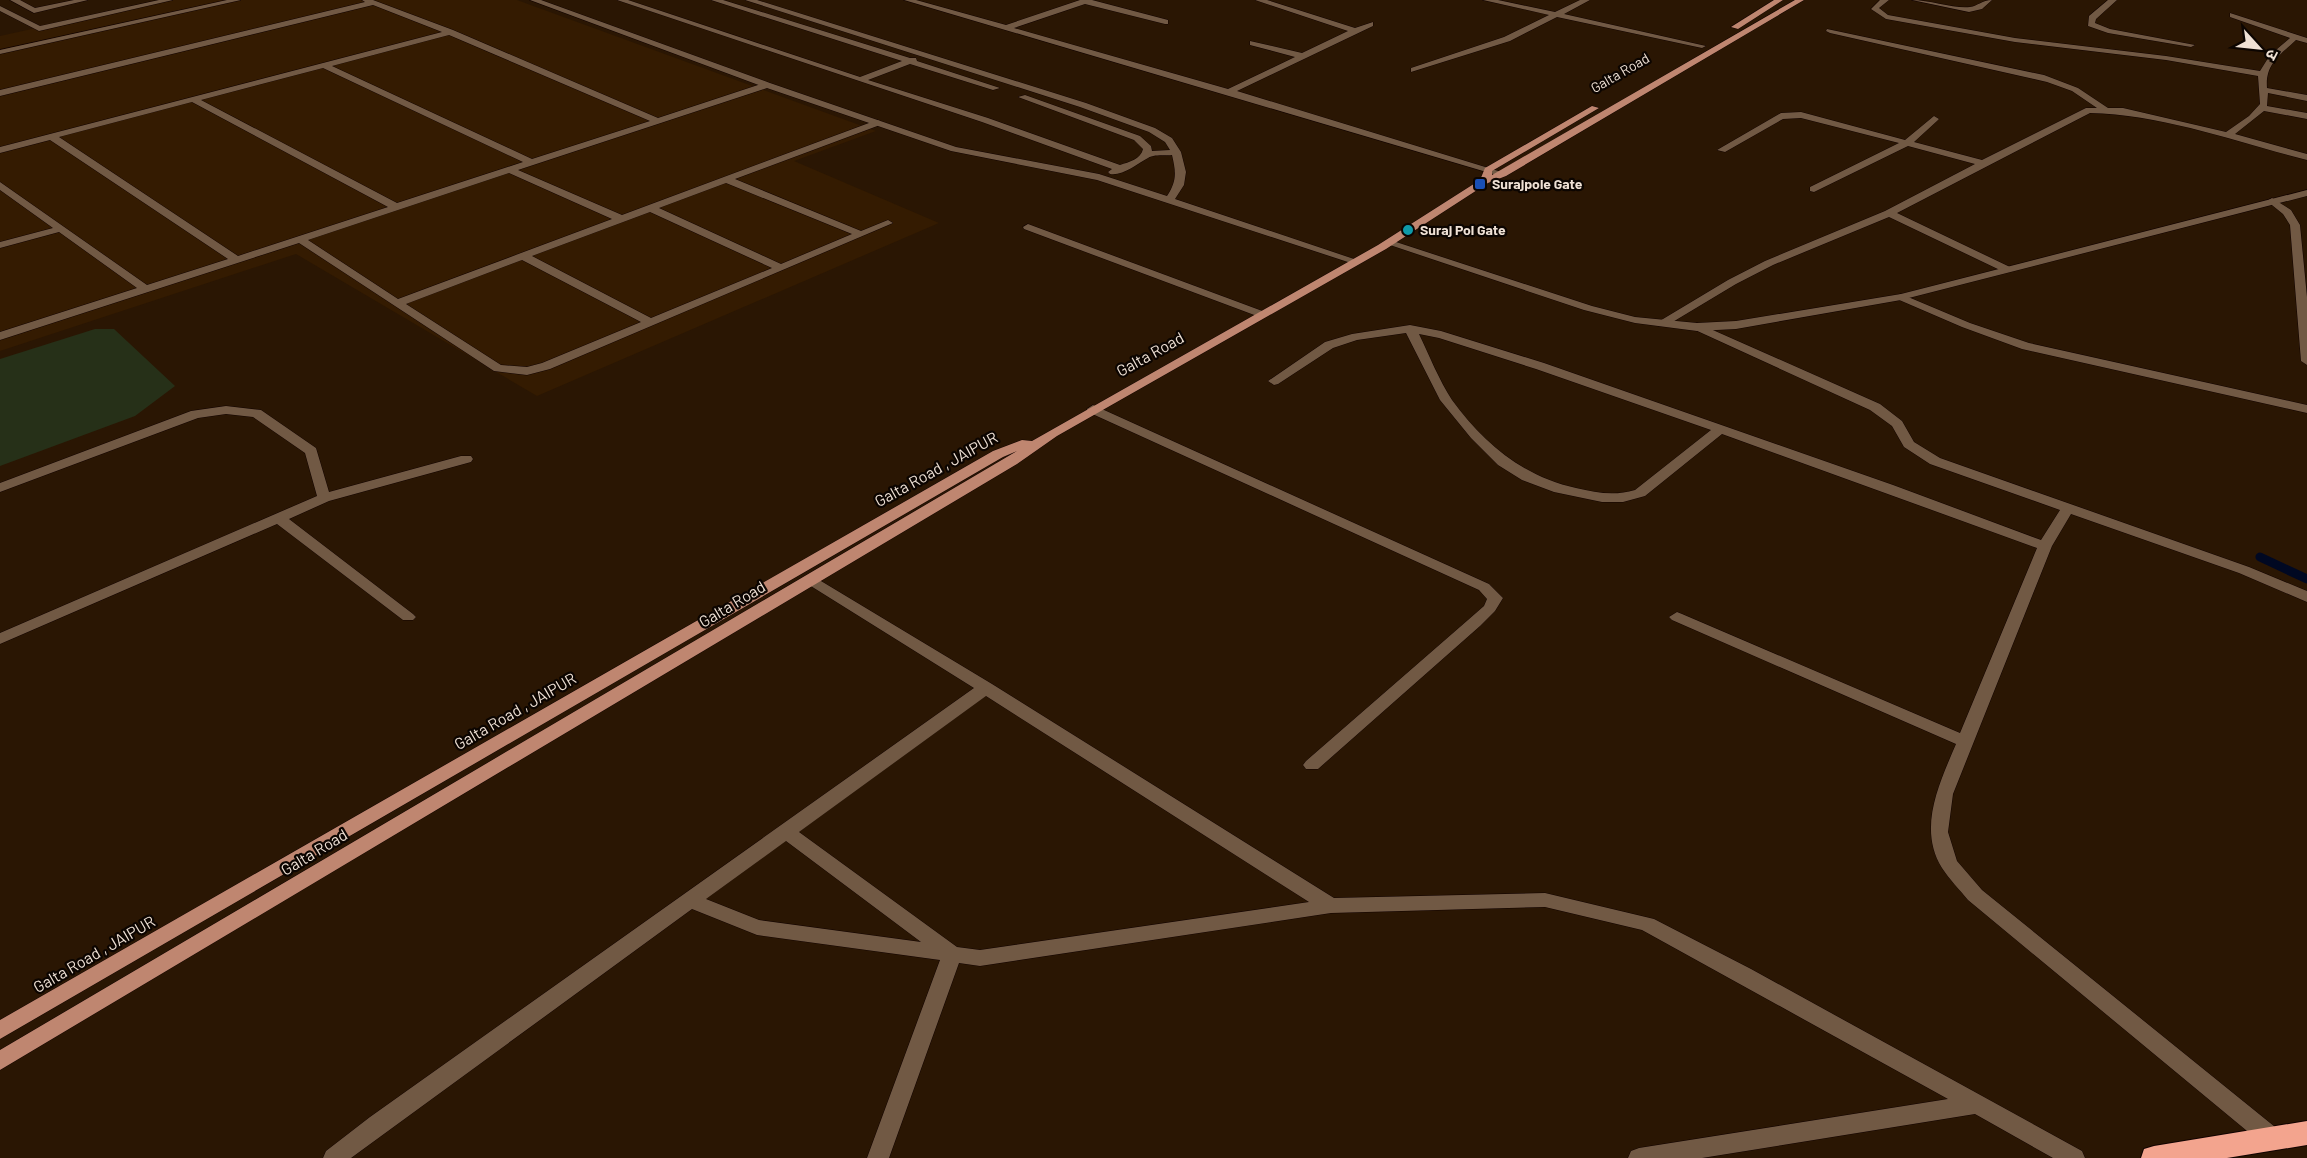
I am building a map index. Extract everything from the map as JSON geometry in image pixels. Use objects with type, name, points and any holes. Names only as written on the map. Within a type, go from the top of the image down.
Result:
[{"type":"highway","points":[[2154,1158],[2307,1133]]},
{"type":"main road","name":"Galta Road","points":[[0,1061],[1012,461],[1052,433],[1389,243],[1486,176],[1779,0]]},
{"type":"main road","name":"Galta Road","points":[[1486,176],[1503,174],[1800,0]]},
{"type":"main road","name":"Galta Road , JAIPUR","points":[[0,1030],[998,454],[1052,433]]},
{"type":"street","points":[[14,0],[34,11],[84,0]]},
{"type":"street","points":[[0,8],[39,29],[169,0]]},
{"type":"street","points":[[0,52],[237,0]]},
{"type":"street","points":[[534,0],[767,85],[954,149],[1099,177],[1355,261]]},
{"type":"street","points":[[621,0],[985,120],[1121,169]]},
{"type":"street","points":[[636,5],[653,0]]},
{"type":"street","points":[[715,0],[918,58],[1000,90]]},
{"type":"street","points":[[749,0],[918,58],[1152,130],[1169,140],[1181,172],[1179,185],[1169,200]]},
{"type":"street","points":[[908,0],[1228,92],[1486,176]]},
{"type":"street","points":[[1259,0],[1355,31]]},
{"type":"street","points":[[1487,0],[1702,46]]},
{"type":"street","points":[[1414,70],[1507,39],[1558,16],[1586,0]]},
{"type":"street","points":[[1885,0],[1875,9],[1886,17],[2015,40],[2166,58],[2262,74]]},
{"type":"street","points":[[1916,0],[1969,10],[1988,0]]},
{"type":"street","points":[[2113,0],[2092,18],[2091,24],[2108,31],[2191,45]]},
{"type":"street","points":[[0,93],[369,1],[450,32],[658,121]]},
{"type":"street","points":[[1006,28],[1086,1],[1165,22]]},
{"type":"street","points":[[2233,15],[2307,41]]},
{"type":"street","points":[[782,20],[797,16]]},
{"type":"street","points":[[1228,92],[1370,24]]},
{"type":"street","points":[[0,150],[450,32]]},
{"type":"street","points":[[1830,32],[2041,77],[2069,85],[2087,94],[2105,110]]},
{"type":"street","points":[[2229,135],[2255,117],[2262,108],[2264,104],[2262,74],[2272,57],[2294,38]]},
{"type":"street","points":[[1253,43],[1302,56]]},
{"type":"street","points":[[860,80],[918,58]]},
{"type":"street","points":[[324,65],[532,163]]},
{"type":"street","points":[[0,336],[767,85]]},
{"type":"street","points":[[2263,90],[2307,98]]},
{"type":"street","points":[[1011,93],[1076,108],[1137,138],[1151,154]]},
{"type":"street","points":[[193,99],[396,207]]},
{"type":"street","points":[[2262,108],[2307,116]]},
{"type":"street","points":[[1662,324],[1732,282],[1769,263],[1889,213],[2089,110],[2105,110],[2159,119],[2229,135],[2307,157]]},
{"type":"street","points":[[1722,150],[1782,116],[1789,115],[1802,116],[1983,163]]},
{"type":"street","points":[[1814,189],[1907,143],[1934,119]]},
{"type":"street","points":[[397,303],[525,257],[877,123]]},
{"type":"street","points":[[51,136],[237,260]]},
{"type":"street","points":[[1099,177],[1151,154],[1172,153]]},
{"type":"street","points":[[510,170],[622,219]]},
{"type":"street","points":[[728,180],[860,234]]},
{"type":"street","points":[[0,185],[145,289]]},
{"type":"street","points":[[1389,243],[1587,308],[1662,324],[1697,327],[1736,325],[1901,297],[2307,193]]},
{"type":"street","points":[[2272,201],[2288,212],[2295,225],[2307,361]]},
{"type":"street","points":[[652,209],[781,268]]},
{"type":"street","points":[[1889,213],[2007,269]]},
{"type":"street","points":[[284,244],[300,239],[498,368],[527,371],[546,366],[888,223]]},
{"type":"street","points":[[1028,227],[1261,314]]},
{"type":"street","points":[[0,245],[60,229]]},
{"type":"street","points":[[525,257],[650,322]]},
{"type":"street","points":[[1901,297],[1966,325],[2026,346],[2307,409]]},
{"type":"street","points":[[1697,327],[1875,407],[1898,424],[1909,444],[1918,453],[1935,461],[2244,570],[2307,597]]},
{"type":"street","points":[[1410,330],[1446,400],[1476,435],[1503,462],[1527,477],[1559,489],[1602,498],[1623,498],[1640,494],[1719,430]]},
{"type":"street","points":[[1274,381],[1329,345],[1356,337],[1410,330],[1441,335],[1485,348],[1888,488],[2045,546]]},
{"type":"street","points":[[1093,409],[1484,587],[1495,598],[1490,608],[1474,623],[1312,765]]},
{"type":"street","points":[[0,488],[196,414],[226,410],[256,413],[311,451],[324,498]]},
{"type":"street","points":[[0,639],[324,498],[466,459]]},
{"type":"street","points":[[2068,507],[2045,546],[1944,794],[1939,832],[1949,864],[1975,895],[2272,1138]]},
{"type":"street","points":[[279,518],[408,617]]},
{"type":"street","points":[[811,580],[1331,906]]},
{"type":"street","points":[[1677,617],[1964,741]]},
{"type":"street","points":[[334,1158],[378,1124],[986,688]]},
{"type":"street","points":[[786,832],[952,954]]},
{"type":"street","points":[[690,900],[757,927],[980,958],[1331,906],[1545,900],[1647,924],[1744,975],[2074,1158]]},
{"type":"street","points":[[878,1158],[952,954]]},
{"type":"street","points":[[1639,1158],[1977,1104]]},
{"type":"shaded area","points":[[164,0],[517,0],[876,131],[794,161],[939,223],[537,396],[296,254],[0,351],[0,36]]},
{"type":"green space","points":[[95,329],[114,329],[175,386],[135,416],[0,466],[0,359]]},
{"type":"waterway","points":[[2260,557],[2307,579]]},
{"type":"place","name":"Surajpole Gate","points":[[1480,184]]},
{"type":"place","name":"Suraj Pol Gate","points":[[1408,230]]}]
